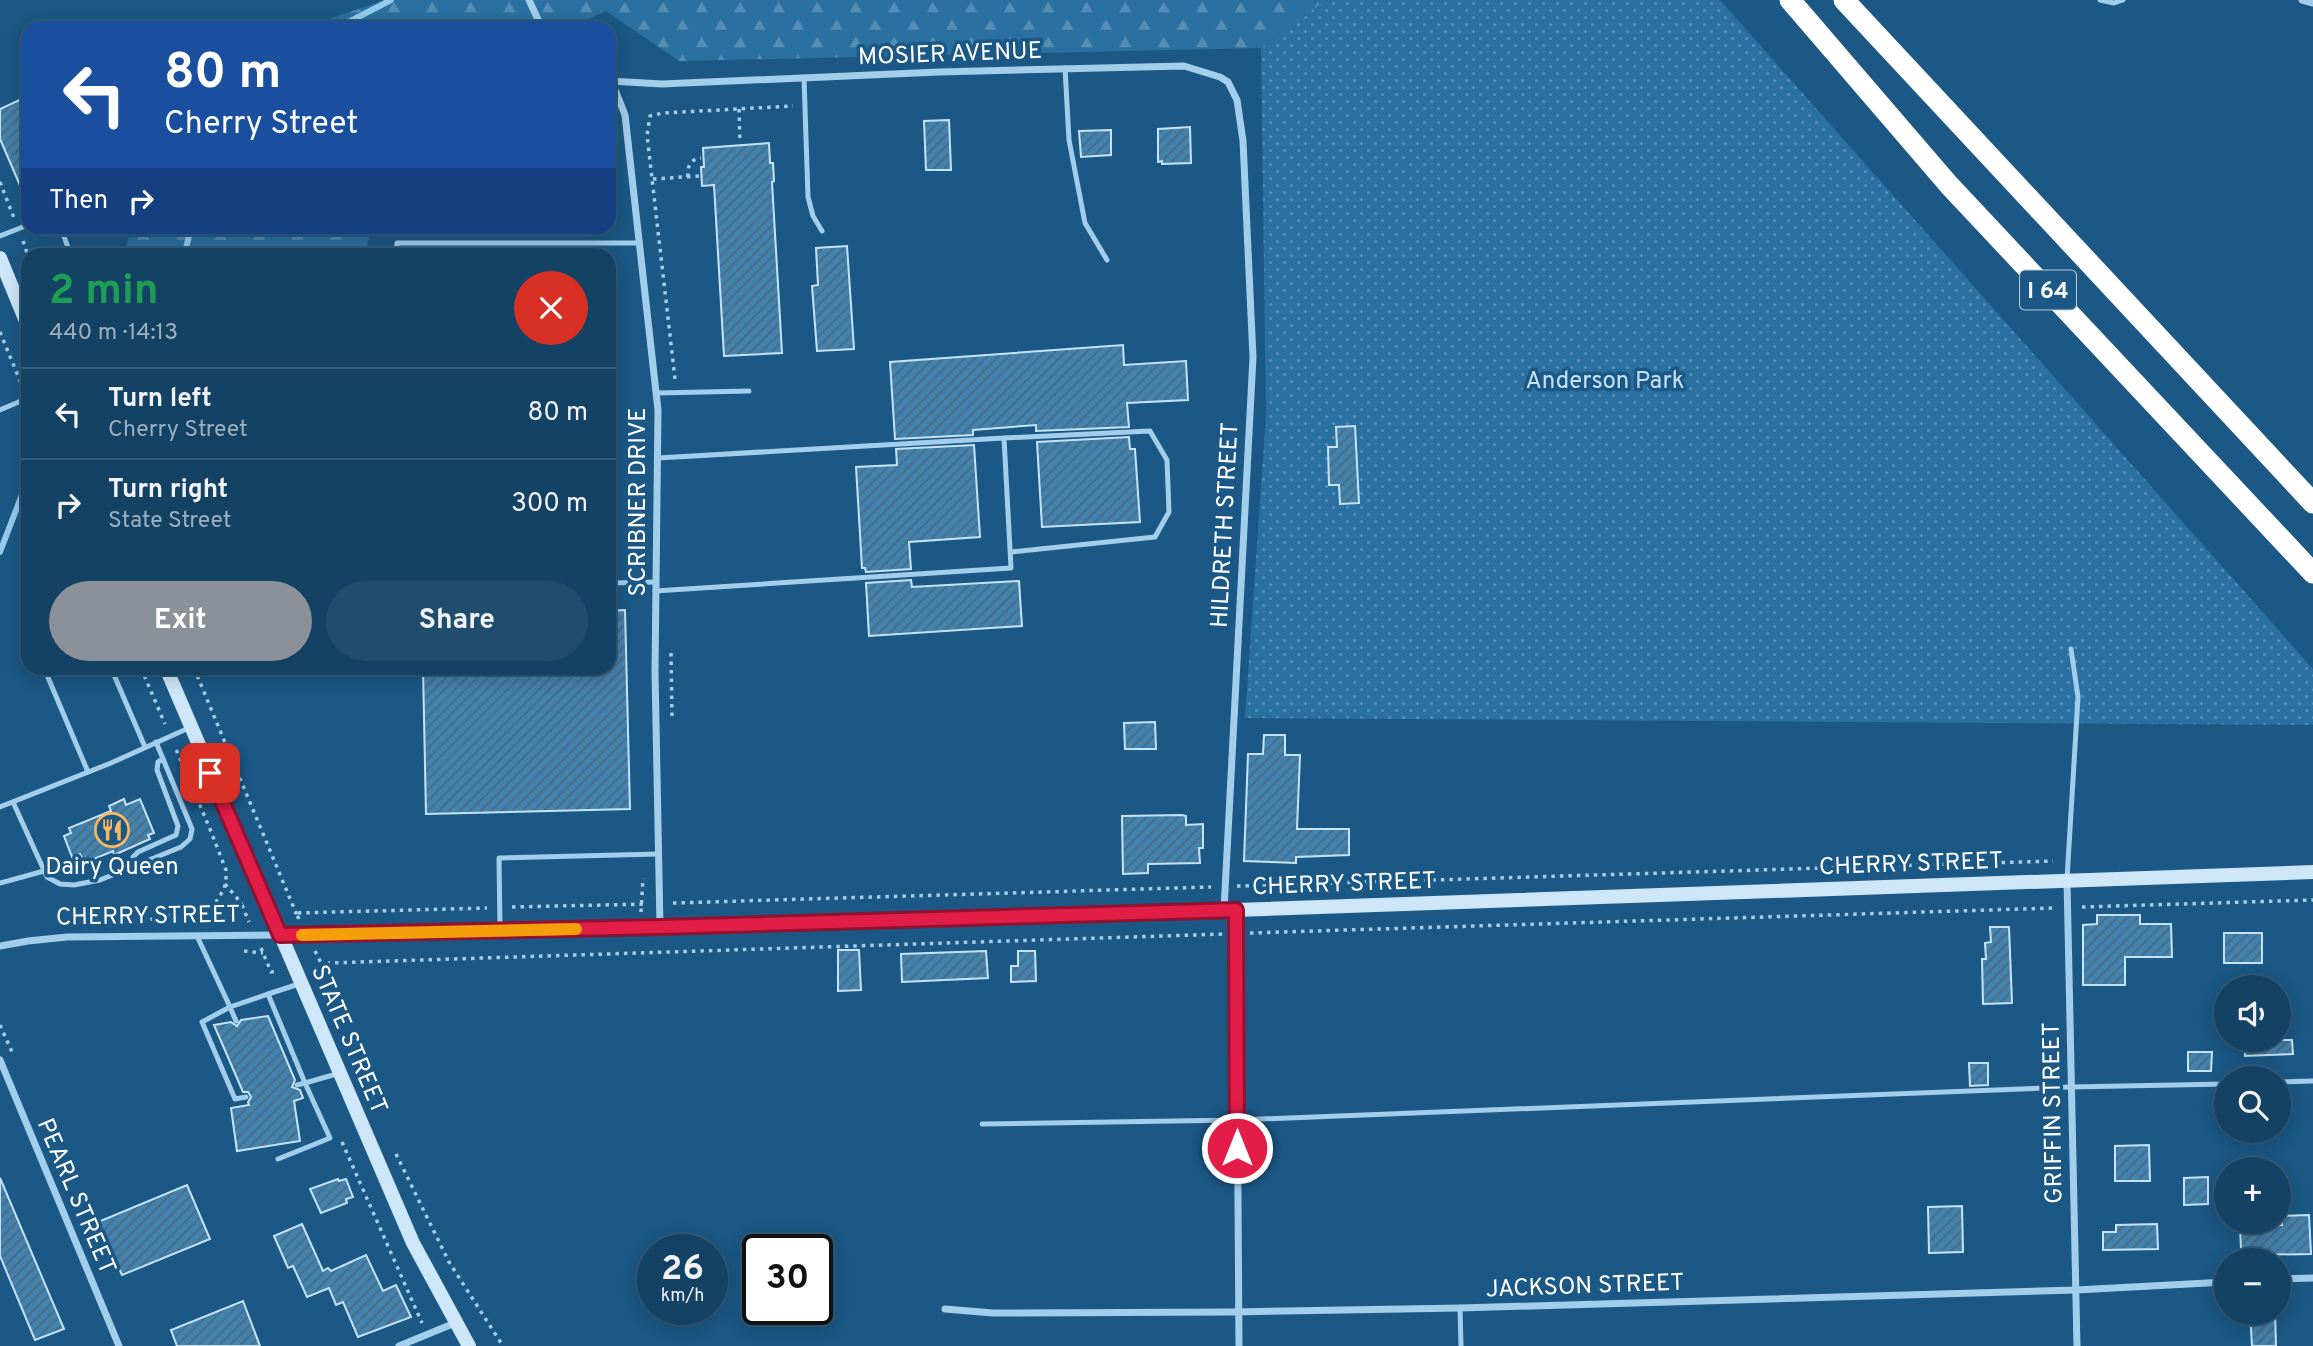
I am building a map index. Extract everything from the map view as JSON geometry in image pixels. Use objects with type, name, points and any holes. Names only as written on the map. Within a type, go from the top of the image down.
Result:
[{"type":"highway","name":"I 64","points":[[1790,0],[1949,186],[2313,573]]},
{"type":"highway","name":"I 64","points":[[1844,0],[2313,503]]},
{"type":"highway","points":[[1852,0],[1871,30]]},
{"type":"street","points":[[529,0],[539,21]]},
{"type":"street","points":[[2302,0],[2313,3]]},
{"type":"street","name":"MOSIER AVENUE","points":[[616,82],[662,84],[1065,68],[1184,66],[1212,73],[1228,82],[1237,100],[1243,141]]},
{"type":"street","name":"SCRIBNER DRIVE","points":[[616,92],[625,115],[657,393],[655,586],[660,927]]},
{"type":"street","name":"HILDRETH STREET","points":[[1238,1346],[1236,933],[1225,886],[1253,357],[1243,141]]},
{"type":"street","points":[[0,258],[21,309]]},
{"type":"street","name":"STATE STREET","points":[[169,675],[413,1243],[469,1346]]},
{"type":"street","name":"CHERRY STREET","points":[[0,946],[28,940],[67,937],[660,927],[2313,872]]},
{"type":"street","name":"GRIFFIN STREET","points":[[2067,880],[2077,1346]]},
{"type":"street","name":"PEARL STREET","points":[[0,1060],[119,1346]]},
{"type":"street","points":[[2291,1279],[2313,1278]]},
{"type":"street","name":"JACKSON STREET","points":[[945,1309],[993,1313],[1460,1308],[2076,1290],[2214,1283]]},
{"type":"street","points":[[399,1346],[455,1323]]},
{"type":"lane","points":[[2100,0],[2114,3],[2123,0]]},
{"type":"lane","points":[[1065,68],[1069,140],[1085,223],[1107,260]]},
{"type":"lane","points":[[804,78],[808,197],[813,216],[822,231]]},
{"type":"lane","points":[[0,236],[21,228]]},
{"type":"lane","points":[[397,248],[397,243],[640,243]]},
{"type":"lane","points":[[657,393],[749,391]]},
{"type":"lane","points":[[0,410],[21,402]]},
{"type":"lane","points":[[657,458],[1150,431],[1167,460],[1169,512],[1155,537],[1011,552]]},
{"type":"lane","points":[[616,583],[655,586],[1012,568],[1004,438]]},
{"type":"lane","points":[[2067,880],[2078,697],[2071,649]]},
{"type":"lane","points":[[47,675],[88,772]]},
{"type":"lane","points":[[114,675],[145,747]]},
{"type":"lane","points":[[0,807],[191,727]]},
{"type":"lane","points":[[13,802],[47,877],[60,884],[74,886],[100,880],[181,848],[190,839],[192,829],[156,742]]},
{"type":"lane","points":[[133,867],[133,858],[138,852],[176,835],[178,826],[157,771],[158,762],[163,759]]},
{"type":"lane","points":[[500,931],[499,858],[658,854]]},
{"type":"lane","points":[[0,883],[44,871]]},
{"type":"lane","points":[[197,936],[236,1021]]},
{"type":"lane","points":[[246,1097],[234,1099],[202,1021],[230,1007],[301,984]]},
{"type":"lane","points":[[268,994],[330,1138],[278,1159]]},
{"type":"lane","points":[[298,1085],[340,1073]]},
{"type":"lane","points":[[2291,1082],[2313,1082]]},
{"type":"lane","points":[[982,1124],[1237,1121],[2070,1087],[2214,1084]]},
{"type":"lane","points":[[1460,1308],[1461,1346]]},
{"type":"path","points":[[739,109],[740,143]]},
{"type":"path","points":[[688,177],[689,165],[701,158]]},
{"type":"path","points":[[653,179],[699,176]]},
{"type":"path","points":[[0,332],[21,382]]},
{"type":"path","points":[[324,969],[296,913],[2053,861]]},
{"type":"path","points":[[326,992],[322,983],[324,969],[329,963],[2313,900]]},
{"type":"path","points":[[271,972],[279,990]]},
{"type":"path","points":[[342,1140],[417,1314],[429,1334]]},
{"type":"path","points":[[394,1149],[449,1262],[503,1346]]},
{"type":"green space","points":[[385,0],[1326,0],[1261,48],[679,61],[606,11],[584,21],[324,21]]},
{"type":"green space","name":"Anderson Park","points":[[1326,0],[1720,0],[2313,669],[2313,725],[1245,718],[1266,415],[1261,48]]},
{"type":"green space","points":[[129,235],[369,235],[367,248],[126,248]]},
{"type":"building","points":[[21,99],[21,188],[0,139],[0,109]]},
{"type":"building","points":[[949,120],[951,170],[926,170],[924,121]]},
{"type":"building","points":[[1190,127],[1191,163],[1158,162],[1158,129]]},
{"type":"building","points":[[1111,130],[1111,155],[1081,157],[1079,131]]},
{"type":"building","points":[[769,143],[770,163],[773,163],[782,353],[724,356],[714,185],[702,186],[703,148]]},
{"type":"building","points":[[847,246],[854,349],[817,351],[812,286],[818,285],[816,248]]},
{"type":"building","points":[[1123,345],[1124,365],[1186,361],[1188,400],[1127,403],[1129,427],[1036,431],[1036,425],[973,430],[973,435],[895,439],[890,362]]},
{"type":"building","points":[[1355,426],[1359,503],[1340,504],[1339,485],[1329,485],[1328,447],[1337,447],[1336,427]]},
{"type":"building","points":[[1129,437],[1130,449],[1135,449],[1140,522],[1042,527],[1037,442]]},
{"type":"building","points":[[974,445],[980,537],[909,542],[911,569],[866,572],[865,568],[862,568],[856,467],[897,465],[896,449]]},
{"type":"building","points":[[911,580],[912,587],[1019,581],[1022,626],[869,636],[866,583]]},
{"type":"building","points":[[625,610],[630,809],[426,814],[423,675],[616,675],[616,611]]},
{"type":"building","points":[[1155,722],[1156,749],[1125,749],[1124,723]]},
{"type":"building","points":[[1264,735],[1285,735],[1285,755],[1300,755],[1297,829],[1349,829],[1349,855],[1296,857],[1296,863],[1244,861],[1248,754],[1263,754]]},
{"type":"building","name":"Dairy Queen","points":[[124,799],[126,805],[140,799],[154,833],[148,835],[150,839],[114,855],[113,851],[84,863],[80,854],[72,857],[64,836],[71,833],[69,828],[111,811],[109,806]]},
{"type":"building","points":[[1182,815],[1186,816],[1186,825],[1203,824],[1203,848],[1199,848],[1200,863],[1148,864],[1148,873],[1123,874],[1122,816]]},
{"type":"building","points":[[2097,915],[2140,915],[2140,924],[2171,924],[2172,957],[2125,957],[2125,985],[2083,985],[2083,925],[2097,924]]},
{"type":"building","points":[[1990,927],[2009,927],[2012,1003],[1983,1004],[1982,959],[1986,959],[1985,943],[1991,942]]},
{"type":"building","points":[[2224,933],[2262,933],[2262,963],[2224,963]]},
{"type":"building","points":[[838,950],[859,950],[861,990],[838,991]]},
{"type":"building","points":[[986,951],[988,978],[902,982],[901,954]]},
{"type":"building","points":[[1018,951],[1035,951],[1036,981],[1011,982],[1011,966],[1018,966]]},
{"type":"building","points":[[268,1016],[295,1080],[292,1087],[300,1090],[303,1098],[294,1101],[300,1141],[237,1151],[231,1108],[249,1105],[251,1097],[248,1092],[243,1092],[214,1025],[231,1022],[237,1026],[241,1020]]},
{"type":"building","points":[[2292,1040],[2293,1054],[2245,1056],[2245,1052],[2291,1052]]},
{"type":"building","points":[[2188,1052],[2212,1052],[2211,1071],[2188,1071]]},
{"type":"building","points":[[1969,1063],[1988,1063],[1988,1085],[1970,1086]]},
{"type":"building","points":[[2149,1145],[2150,1181],[2115,1181],[2115,1146]]},
{"type":"building","points":[[2208,1177],[2208,1204],[2184,1205],[2184,1178]]},
{"type":"building","points":[[0,1178],[64,1329],[35,1340],[0,1256]]},
{"type":"building","points":[[338,1179],[346,1179],[353,1197],[346,1199],[347,1203],[321,1213],[310,1189]]},
{"type":"building","points":[[187,1185],[210,1239],[122,1275],[98,1222]]},
{"type":"building","points":[[1962,1206],[1963,1252],[1929,1253],[1928,1207]]},
{"type":"building","points":[[2309,1215],[2311,1254],[2291,1254],[2291,1248],[2241,1248],[2240,1234],[2291,1234],[2291,1216]]},
{"type":"building","points":[[302,1224],[323,1271],[328,1268],[331,1271],[366,1255],[383,1291],[396,1285],[411,1317],[358,1337],[343,1302],[336,1305],[329,1288],[307,1297],[293,1266],[288,1268],[274,1236]]},
{"type":"building","points":[[2157,1224],[2158,1249],[2103,1250],[2103,1232],[2116,1232],[2116,1225]]},
{"type":"building","points":[[243,1301],[260,1346],[177,1346],[171,1330]]},
{"type":"building","points":[[2251,1325],[2275,1325],[2276,1346],[2252,1346]]},
{"type":"waterway","points":[[350,21],[391,0]]},
{"type":"waterway","points":[[186,248],[189,235]]},
{"type":"waterway","points":[[0,552],[21,497]]},
{"type":"slow traffic","points":[[302,935],[576,929]]},
{"type":"place","name":"Dairy Queen","points":[[112,830]]},
{"type":"route","points":[[210,773],[280,935],[1236,910],[1237,1148]]}]
